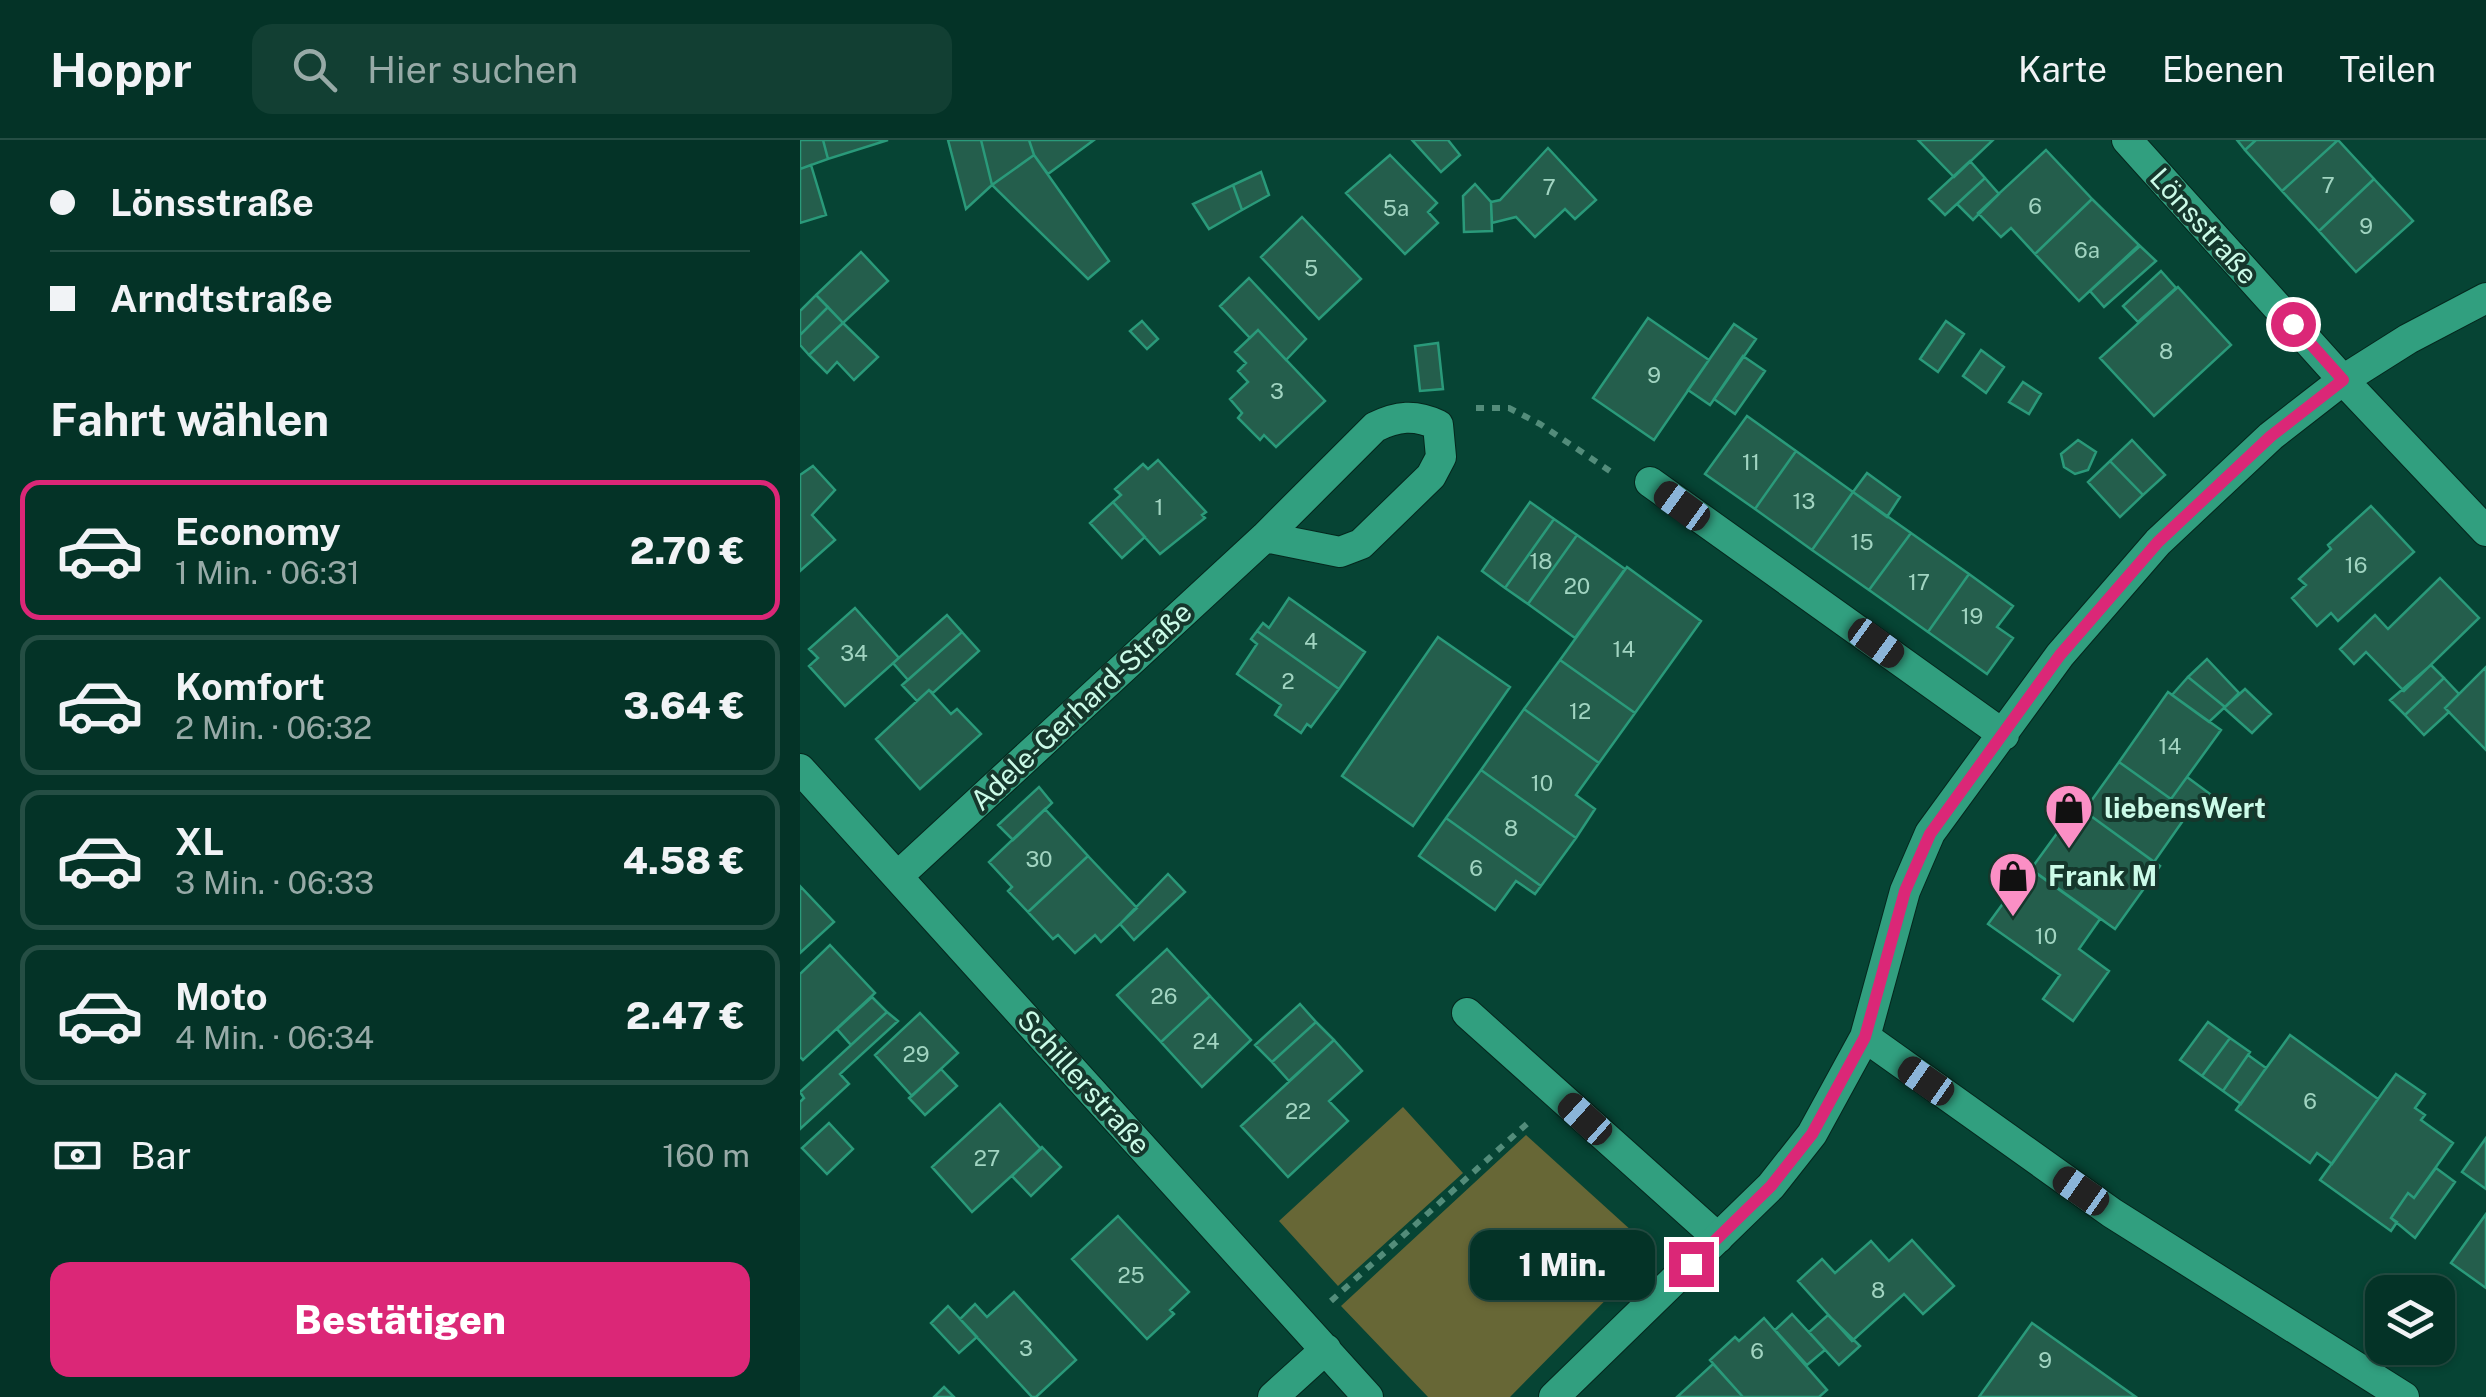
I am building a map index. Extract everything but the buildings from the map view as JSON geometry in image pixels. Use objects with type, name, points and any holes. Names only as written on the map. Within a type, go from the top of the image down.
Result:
[{"type":"street","name":"Lönsstraße","points":[[2127,140],[2343,380],[2486,531]]},
{"type":"street","points":[[1554,1397],[1771,1186],[1812,1134],[1865,1037],[1905,891],[1930,834],[2060,655],[2158,542],[2271,436],[2343,380],[2408,339],[2486,298]]},
{"type":"street","name":"Adele-Gerhard-Straße","points":[[898,876],[1265,536],[1375,427],[1393,418],[1412,417],[1438,425]]},
{"type":"street","points":[[1265,536],[1340,552],[1362,544],[1432,476],[1441,458],[1438,425]]},
{"type":"street","points":[[1650,482],[2004,735]]},
{"type":"street","name":"Schillerstraße","points":[[800,769],[1368,1397]]},
{"type":"street","points":[[1467,1013],[1718,1238]]},
{"type":"street","points":[[1865,1037],[2112,1213],[2404,1397]]},
{"type":"street","points":[[1273,1397],[1326,1349]]},
{"type":"path","points":[[1438,425],[1475,408],[1509,408],[1614,474],[1650,482]]},
{"type":"path","points":[[1304,1325],[1559,1095]]},
{"type":"shaded area","points":[[1403,1107],[1463,1173],[1338,1286],[1279,1221]]},
{"type":"shaded area","points":[[1526,1135],[1654,1251],[1510,1397],[1428,1397],[1341,1306]]},
{"type":"place","name":"liebensWert","points":[[2069,850]]},
{"type":"place","name":"Frank M","points":[[2013,918]]},
{"type":"route","points":[[1691,1264],[1771,1186],[1812,1134],[1865,1037],[1905,891],[1930,834],[2060,655],[2158,542],[2271,436],[2343,380],[2293,324]]}]
